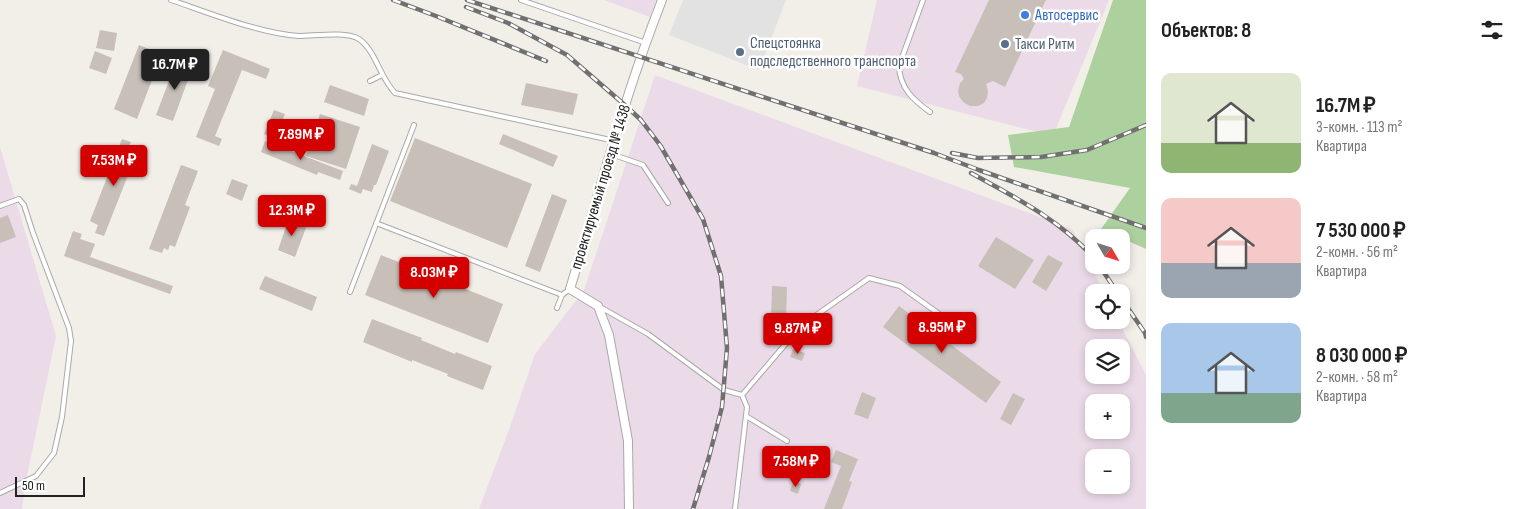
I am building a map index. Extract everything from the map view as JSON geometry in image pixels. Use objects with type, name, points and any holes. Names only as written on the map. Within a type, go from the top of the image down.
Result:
[{"type":"street","name":"проектируемый проезд № 1438","points":[[598,306],[570,289],[615,141],[620,112],[662,0]]},
{"type":"street","points":[[598,306],[610,335],[628,441],[629,509]]},
{"type":"lane","points":[[171,0],[256,28],[298,36],[345,35],[358,38],[370,51],[388,86],[395,93],[615,141]]},
{"type":"lane","points":[[521,0],[646,43]]},
{"type":"lane","points":[[922,0],[899,66],[900,76],[906,90],[916,102],[930,112]]},
{"type":"lane","points":[[370,81],[382,75]]},
{"type":"lane","points":[[350,292],[414,125]]},
{"type":"lane","points":[[611,154],[643,165],[668,203]]},
{"type":"lane","points":[[0,206],[19,199],[24,205],[66,319],[70,341],[62,417],[54,454],[36,476],[0,493]]},
{"type":"lane","points":[[376,224],[562,295]]},
{"type":"lane","points":[[742,395],[801,326],[869,278],[900,286],[942,316]]},
{"type":"lane","points":[[557,308],[562,295],[570,289]]},
{"type":"lane","points":[[598,306],[648,334],[724,390],[742,395]]},
{"type":"lane","points":[[735,509],[747,407],[742,395]]},
{"type":"lane","points":[[746,416],[787,441]]},
{"type":"shaded area","points":[[604,0],[656,0],[650,17]]},
{"type":"shaded area","name":"Спецстоянка подследственного транспорта","points":[[683,0],[786,0],[759,70],[669,35]]},
{"type":"shaded area","points":[[877,0],[1109,0],[1053,136],[857,86]]},
{"type":"shaded area","points":[[655,75],[1072,229],[1085,255],[1085,274],[1095,274],[1100,284],[1085,284],[1085,329],[1123,329],[1128,339],[1085,339],[1085,384],[1130,384],[1130,344],[1146,375],[1146,509],[479,509],[535,354],[584,290]]},
{"type":"shaded area","points":[[0,147],[56,336],[22,509],[0,509]]},
{"type":"green space","points":[[1113,0],[1146,0],[1146,249],[1130,242],[1130,229],[1101,229],[1130,188],[1014,167],[1008,135],[1069,127]]},
{"type":"building","points":[[989,0],[1046,0],[1005,87],[993,81],[986,84],[988,91],[984,103],[978,106],[970,106],[963,102],[959,96],[960,83],[964,79],[961,74],[955,72]]},
{"type":"building","points":[[100,30],[117,33],[114,51],[96,48]]},
{"type":"building","points":[[139,45],[162,54],[137,119],[114,109]]},
{"type":"building","points":[[223,50],[270,69],[266,79],[242,70],[215,136],[222,139],[219,146],[196,137],[215,89],[208,86]]},
{"type":"building","points":[[95,51],[112,58],[106,74],[89,68]]},
{"type":"building","points":[[177,60],[193,66],[173,121],[156,115]]},
{"type":"building","points":[[526,83],[578,94],[573,115],[521,105]]},
{"type":"building","points":[[330,85],[369,99],[364,116],[324,102]]},
{"type":"building","points":[[274,110],[285,114],[275,139],[264,134]]},
{"type":"building","points":[[320,114],[360,127],[346,169],[306,156]]},
{"type":"building","points":[[503,134],[558,156],[553,167],[499,144]]},
{"type":"building","points":[[415,138],[532,184],[507,248],[390,201]]},
{"type":"building","points":[[122,139],[131,142],[129,146],[138,150],[104,236],[95,233],[98,225],[90,221]]},
{"type":"building","points":[[265,141],[343,171],[340,180],[318,172],[317,175],[261,152]]},
{"type":"building","points":[[372,144],[389,151],[372,192],[363,189],[361,194],[349,189],[351,184],[357,186]]},
{"type":"building","points":[[181,165],[198,171],[185,205],[190,207],[175,247],[170,245],[168,250],[164,248],[162,253],[149,249]]},
{"type":"building","points":[[232,179],[248,185],[242,201],[226,194]]},
{"type":"building","points":[[552,194],[567,200],[540,272],[525,266]]},
{"type":"building","points":[[8,215],[16,237],[0,243],[0,218]]},
{"type":"building","points":[[289,218],[307,225],[295,257],[278,250]]},
{"type":"building","points":[[73,231],[82,234],[80,239],[95,244],[90,257],[173,286],[170,294],[64,256]]},
{"type":"building","points":[[996,237],[1034,260],[1015,289],[978,266]]},
{"type":"building","points":[[381,255],[503,304],[488,343],[365,295]]},
{"type":"building","points":[[1048,255],[1063,263],[1046,291],[1032,282]]},
{"type":"building","points":[[265,276],[317,297],[312,311],[259,289]]},
{"type":"building","points":[[772,286],[787,287],[786,322],[771,322]]},
{"type":"building","points":[[899,306],[1001,382],[986,403],[883,327]]},
{"type":"building","points":[[372,319],[422,338],[421,340],[455,354],[456,352],[492,366],[483,390],[447,376],[448,374],[363,342]]},
{"type":"building","points":[[793,349],[805,353],[802,361],[790,357]]},
{"type":"building","points":[[862,392],[876,398],[868,419],[854,414]]},
{"type":"building","points":[[1013,393],[1025,399],[1011,425],[1000,419]]},
{"type":"building","points":[[836,450],[858,459],[849,481],[852,482],[842,509],[824,509],[841,466],[831,462]]},
{"type":"building","points":[[793,481],[801,484],[798,494],[790,491]]},
{"type":"railway","points":[[393,0],[546,61]]},
{"type":"railway","points":[[467,0],[934,153],[1146,228]]},
{"type":"railway","points":[[466,7],[508,23],[567,55],[626,106],[641,120],[660,145],[703,219],[721,276],[727,348],[722,407],[693,509]]},
{"type":"railway","points":[[952,153],[978,158],[1041,157],[1087,150],[1146,125]]},
{"type":"railway","points":[[971,173],[1036,210],[1067,232],[1085,248]]},
{"type":"railway","points":[[1105,274],[1112,284]]},
{"type":"railway","points":[[1130,311],[1146,337]]},
{"type":"place","name":"Автосервис","points":[[1025,15]]},
{"type":"place","name":"Такси Ритм","points":[[1005,44]]},
{"type":"place","name":"Спецстоянка подследственного транспорта","points":[[740,52]]}]
